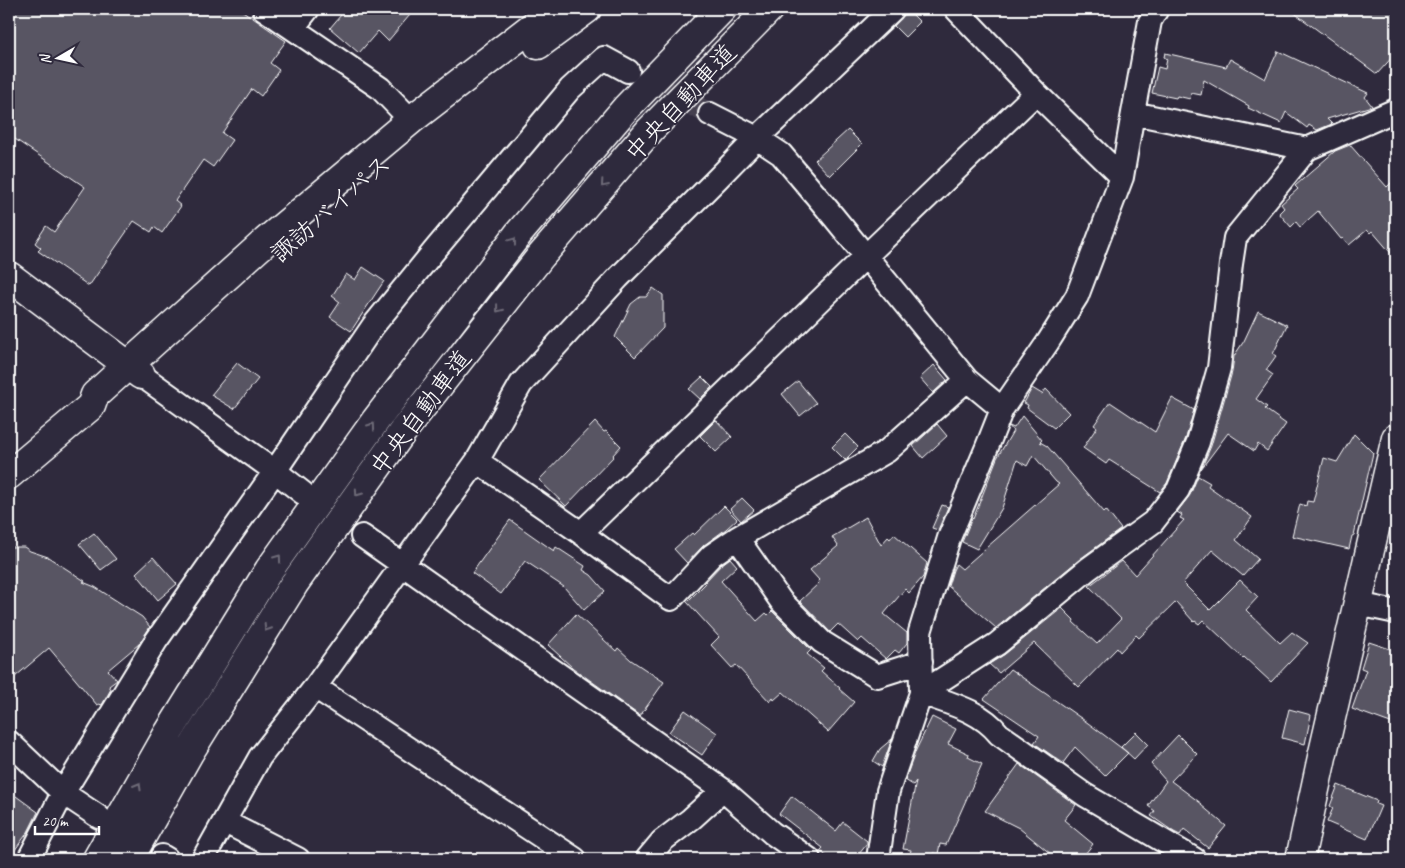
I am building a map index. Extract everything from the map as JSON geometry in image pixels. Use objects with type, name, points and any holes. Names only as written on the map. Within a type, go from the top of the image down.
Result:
[{"type":"main road","points":[[421,113],[430,98],[524,9]]},
{"type":"main road","name":"諏訪バイパス","points":[[9,476],[91,406],[102,405],[266,241],[421,113],[555,9]]},
{"type":"main road","name":"諏訪バイパス","points":[[135,370],[183,335],[419,132],[571,9]]},
{"type":"main road","points":[[489,75],[501,72],[587,9]]},
{"type":"main road","name":"中央自動車道","points":[[97,859],[169,732],[269,570],[376,420],[519,233],[626,108],[722,9]]},
{"type":"main road","name":"中央自動車道","points":[[129,859],[189,753],[294,584],[403,431],[541,256],[650,130],[769,9]]},
{"type":"main road","points":[[9,276],[135,370]]},
{"type":"main road","points":[[1300,859],[1396,438]]},
{"type":"street","points":[[264,9],[380,88],[421,113]]},
{"type":"street","points":[[292,28],[308,9]]},
{"type":"street","points":[[203,859],[260,757],[315,687],[477,460],[521,384],[618,278],[758,138],[893,9]]},
{"type":"street","points":[[956,9],[1036,93],[1122,177]]},
{"type":"street","points":[[878,859],[888,791],[921,693],[920,632],[948,538],[1002,409],[1077,296],[1122,177],[1150,21],[1157,9]]},
{"type":"street","points":[[29,859],[63,793],[156,641],[374,326],[434,251],[570,89],[604,58],[628,71]]},
{"type":"street","points":[[582,533],[1036,93]]},
{"type":"street","points":[[921,693],[997,644],[1088,569],[1153,522],[1178,490],[1198,442],[1219,368],[1231,264],[1236,238],[1307,149],[1396,110]]},
{"type":"street","points":[[1133,113],[1307,149]]},
{"type":"street","points":[[710,114],[758,138],[781,154],[967,380],[1002,409]]},
{"type":"street","points":[[135,370],[303,492]]},
{"type":"street","points":[[477,460],[582,533],[671,599],[712,555],[737,538],[887,451],[967,380]]},
{"type":"street","points":[[362,536],[723,790],[772,833],[809,859]]},
{"type":"street","points":[[737,538],[781,601],[822,642],[877,676],[921,662]]},
{"type":"street","points":[[1358,604],[1396,612]]},
{"type":"street","points":[[315,687],[575,859]]},
{"type":"street","points":[[921,693],[973,712],[993,727],[998,734],[1085,795],[1194,859]]},
{"type":"street","points":[[9,742],[63,793],[99,817]]},
{"type":"street","points":[[647,859],[662,841],[691,819],[723,790]]},
{"type":"street","points":[[224,822],[298,859]]},
{"type":"building","points":[[9,9],[240,9],[286,41],[270,63],[279,70],[261,96],[252,89],[222,133],[232,140],[213,167],[203,160],[175,201],[181,206],[162,233],[154,227],[151,232],[134,221],[89,286],[38,251],[41,248],[35,243],[46,226],[54,232],[85,187],[9,135]]},
{"type":"building","points":[[346,9],[415,9],[388,41],[378,31],[359,53],[330,28]]},
{"type":"building","points":[[1289,9],[1396,9],[1396,53],[1377,74]]},
{"type":"building","points":[[908,10],[920,22],[905,37],[894,26]]},
{"type":"building","points":[[1278,51],[1368,93],[1365,97],[1372,106],[1327,119],[1332,124],[1317,130],[1309,125],[1307,128],[1286,112],[1281,123],[1248,108],[1249,106],[1204,80],[1201,95],[1191,93],[1190,99],[1152,93],[1158,67],[1165,69],[1167,59],[1164,57],[1165,53],[1226,67],[1230,59],[1265,79]]},
{"type":"building","points":[[848,130],[862,144],[830,176],[815,160]]},
{"type":"building","points":[[1350,145],[1387,187],[1396,178],[1396,259],[1372,231],[1370,233],[1367,230],[1349,245],[1343,238],[1341,239],[1318,211],[1300,227],[1296,222],[1291,227],[1279,213],[1284,208],[1281,204],[1298,189],[1295,186],[1335,151]]},
{"type":"building","points":[[363,267],[384,281],[351,331],[330,317],[340,302],[332,296],[346,274],[355,280]]},
{"type":"building","points":[[653,288],[663,295],[663,328],[635,357],[615,337],[631,304],[640,297],[646,297]]},
{"type":"building","points":[[1258,311],[1287,325],[1273,354],[1276,356],[1266,370],[1273,375],[1256,399],[1267,407],[1265,409],[1286,424],[1267,451],[1258,444],[1254,451],[1228,433],[1201,469],[1211,446],[1232,372],[1234,356],[1244,341]]},
{"type":"building","points":[[237,363],[258,379],[234,409],[211,395]]},
{"type":"building","points":[[934,365],[947,380],[933,393],[920,378]]},
{"type":"building","points":[[702,377],[712,387],[700,399],[689,389]]},
{"type":"building","points":[[798,381],[816,403],[800,416],[782,394]]},
{"type":"building","points":[[1032,388],[1042,394],[1046,389],[1069,413],[1054,428],[1027,408],[1028,405],[1024,403]]},
{"type":"building","points":[[1172,398],[1194,410],[1186,438],[1167,483],[1160,492],[1109,460],[1106,464],[1083,448],[1097,427],[1094,425],[1110,402],[1155,432]]},
{"type":"building","points":[[1022,416],[1042,440],[1040,442],[1047,446],[1121,529],[1080,559],[996,628],[948,586],[956,564],[962,569],[1059,484],[1033,455],[1027,466],[1017,460],[1002,508],[977,549],[962,542],[997,458],[1013,431],[1009,426],[1014,428]]},
{"type":"building","points":[[716,420],[732,437],[716,452],[700,436]]},
{"type":"building","points":[[595,422],[621,446],[614,456],[566,506],[539,480]]},
{"type":"building","points":[[937,424],[947,436],[923,458],[913,446]]},
{"type":"building","points":[[845,434],[858,447],[845,460],[832,447]]},
{"type":"building","points":[[1354,434],[1373,453],[1349,549],[1292,536],[1300,504],[1306,506],[1307,501],[1313,502],[1324,458],[1337,462]]},
{"type":"building","points":[[1198,476],[1210,483],[1208,486],[1252,517],[1236,540],[1258,559],[1243,576],[1212,550],[1183,583],[1210,610],[1240,580],[1258,597],[1246,610],[1280,643],[1292,632],[1308,643],[1271,682],[1203,620],[1199,624],[1194,622],[1176,602],[1139,638],[1136,635],[1120,652],[1117,648],[1079,687],[1034,643],[999,673],[989,664],[1005,654],[1062,608],[1074,620],[1073,622],[1097,644],[1121,619],[1089,586],[1122,561],[1135,575],[1184,520],[1180,518],[1182,515],[1177,512],[1190,495]]},
{"type":"building","points":[[742,498],[754,510],[741,521],[730,509]]},
{"type":"building","points":[[942,505],[948,507],[938,530],[932,528]]},
{"type":"building","points":[[724,506],[737,519],[703,546],[687,563],[674,549],[692,533],[694,535]]},
{"type":"building","points":[[866,517],[881,545],[888,537],[890,539],[894,534],[927,563],[923,577],[909,593],[905,589],[884,614],[907,633],[907,643],[899,653],[895,650],[886,659],[862,638],[858,642],[838,624],[830,632],[800,601],[819,583],[819,580],[810,570],[838,546],[832,537]]},
{"type":"building","points":[[510,520],[554,551],[556,547],[585,566],[583,570],[591,575],[605,591],[584,610],[564,587],[525,561],[501,594],[472,573]]},
{"type":"building","points":[[94,533],[116,559],[101,570],[79,544]]},
{"type":"building","points":[[9,547],[24,547],[48,557],[85,581],[83,582],[95,587],[142,617],[150,627],[139,644],[108,670],[117,680],[109,686],[111,689],[102,705],[97,705],[49,648],[9,682]]},
{"type":"building","points":[[153,557],[177,584],[158,600],[136,573]]},
{"type":"building","points":[[730,558],[737,566],[721,581],[757,621],[766,613],[768,615],[772,611],[811,650],[807,654],[824,668],[821,671],[854,702],[828,732],[783,692],[770,702],[736,665],[732,668],[711,645],[719,637],[687,602],[721,565]]},
{"type":"building","points":[[576,614],[616,651],[618,648],[631,660],[664,682],[640,716],[573,668],[548,645]]},
{"type":"building","points":[[1369,642],[1396,651],[1396,725],[1352,709],[1366,670],[1361,668]]},
{"type":"building","points":[[1010,669],[1128,753],[1105,776],[1075,747],[1063,763],[1034,743],[1039,736],[984,699]]},
{"type":"building","points":[[1289,709],[1311,715],[1305,744],[1282,738]]},
{"type":"building","points":[[685,710],[717,733],[702,755],[669,732]]},
{"type":"building","points":[[932,717],[956,729],[948,744],[969,754],[968,757],[982,764],[946,845],[940,844],[938,854],[933,853],[932,858],[910,854],[911,850],[903,849],[916,781],[913,785],[905,780],[916,750]]},
{"type":"building","points":[[1136,732],[1148,744],[1134,759],[1121,747]]},
{"type":"building","points":[[1178,735],[1197,754],[1171,781],[1202,804],[1226,826],[1208,848],[1184,829],[1180,835],[1151,816],[1155,811],[1148,806],[1166,781],[1151,764]]},
{"type":"building","points":[[892,739],[882,767],[873,761],[880,749]]},
{"type":"building","points":[[1019,764],[1076,805],[1064,820],[1093,844],[1081,859],[1057,859],[1019,828],[985,811]]},
{"type":"building","points":[[1338,785],[1377,801],[1376,804],[1381,806],[1367,839],[1327,822],[1333,808],[1330,806]]},
{"type":"building","points":[[9,791],[38,812],[28,832],[9,858]]},
{"type":"building","points":[[792,796],[836,831],[843,822],[867,841],[867,844],[855,859],[830,859],[820,851],[823,848],[779,814]]},
{"type":"tunnel","points":[[635,75],[710,114]]}]
